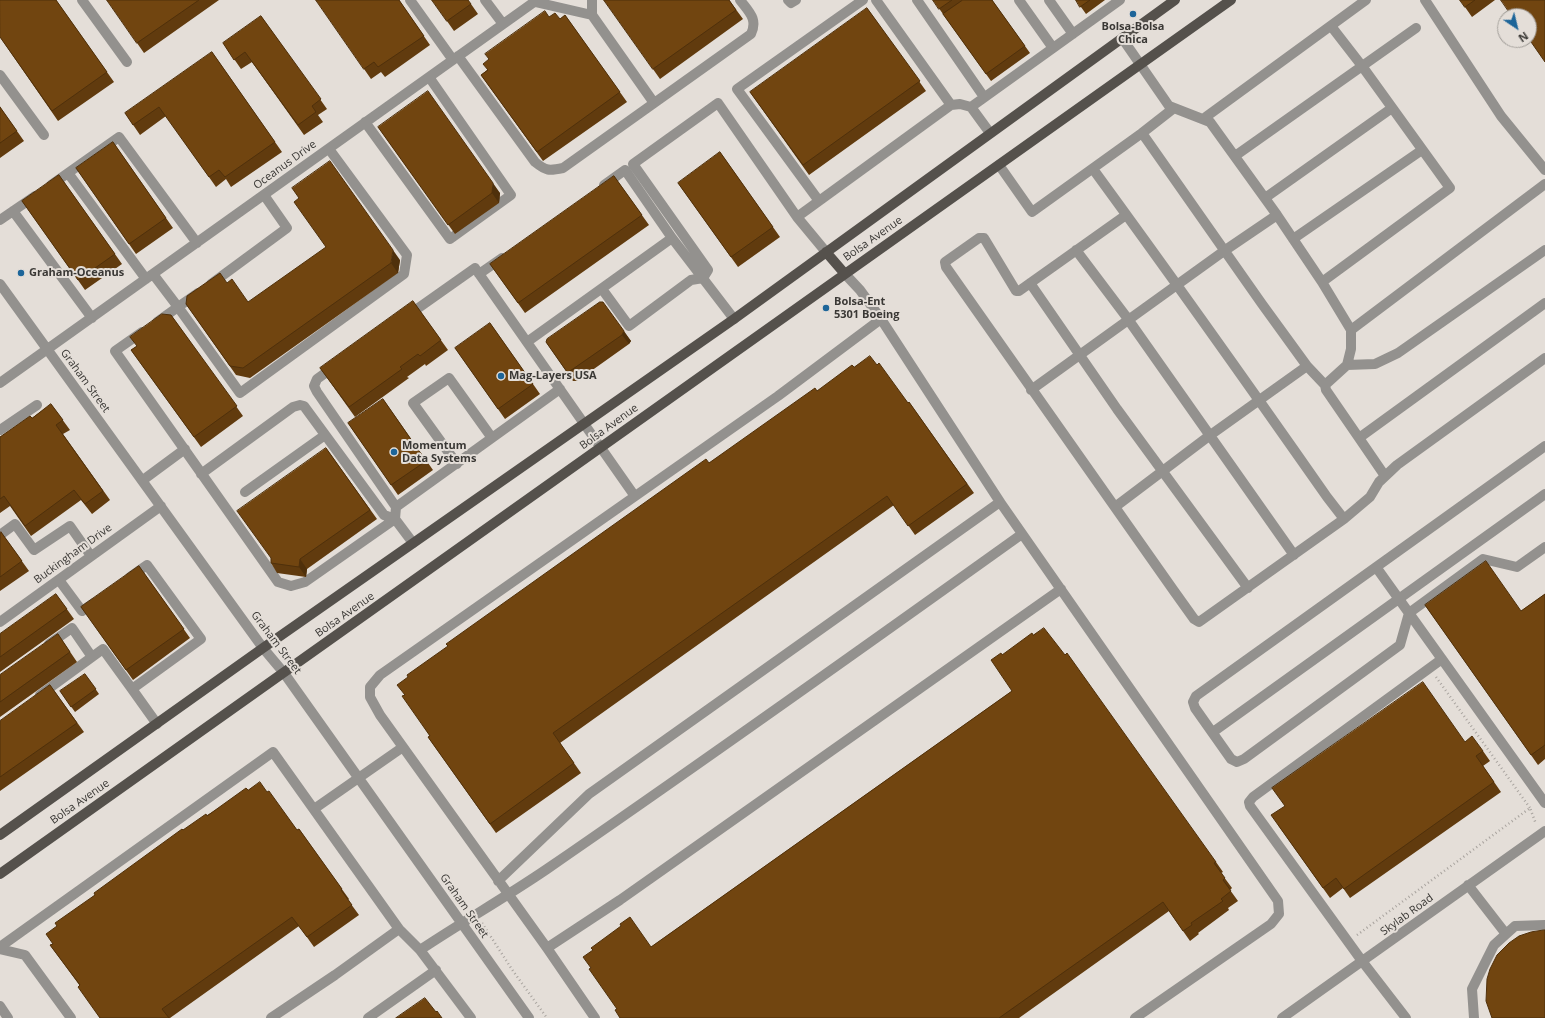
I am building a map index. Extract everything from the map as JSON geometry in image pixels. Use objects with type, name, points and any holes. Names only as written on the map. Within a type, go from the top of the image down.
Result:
[{"type":"main road","name":"Bolsa Avenue","points":[[0,836],[263,648],[734,318],[1175,0]]},
{"type":"main road","name":"Bolsa Avenue","points":[[0,874],[1231,0]]},
{"type":"main road","points":[[826,252],[845,274]]},
{"type":"street","points":[[82,0],[126,62]]},
{"type":"street","points":[[410,0],[535,162],[543,169],[552,170],[563,168],[751,34],[754,28],[753,17],[740,0]]},
{"type":"street","points":[[485,0],[503,24]]},
{"type":"street","points":[[592,0],[592,15],[654,103]]},
{"type":"street","points":[[788,0],[791,3],[796,0]]},
{"type":"street","points":[[818,201],[737,88],[863,0]]},
{"type":"street","points":[[876,0],[951,105]]},
{"type":"street","points":[[917,0],[984,97]]},
{"type":"street","points":[[1019,0],[1053,48]]},
{"type":"street","points":[[1049,0],[1072,34]]},
{"type":"street","points":[[971,106],[1120,0]]},
{"type":"street","points":[[1203,119],[1366,0]]},
{"type":"street","points":[[1425,0],[1501,116],[1545,170]]},
{"type":"street","points":[[536,1],[592,15]]},
{"type":"street","name":"Oceanus Drive","points":[[0,383],[536,1]]},
{"type":"street","points":[[1322,282],[1450,188],[1362,66],[1331,26]]},
{"type":"street","points":[[1235,156],[1416,28]]},
{"type":"street","points":[[1122,38],[1169,106],[1210,122],[1294,240],[1351,330],[1351,349],[1347,365],[1325,384]]},
{"type":"street","points":[[0,75],[44,135]]},
{"type":"street","points":[[365,122],[450,239],[511,195],[429,77]]},
{"type":"street","points":[[602,289],[629,326],[691,280],[703,278],[708,270],[633,164],[718,103],[797,216],[826,252]]},
{"type":"street","points":[[797,216],[951,105],[960,104],[971,106],[990,133]]},
{"type":"street","points":[[999,165],[1032,212],[1142,134],[1174,108]]},
{"type":"street","points":[[1265,198],[1392,108]]},
{"type":"street","points":[[1142,134],[1307,366],[1325,384],[1326,390],[1385,476]]},
{"type":"street","points":[[0,220],[119,137],[197,243]]},
{"type":"street","points":[[68,173],[150,277],[178,307],[240,393],[404,274],[407,255],[329,148]]},
{"type":"street","points":[[1294,240],[1422,150]]},
{"type":"street","points":[[1093,169],[1344,519]]},
{"type":"street","points":[[593,193],[625,170],[672,238],[734,318]]},
{"type":"street","points":[[1351,330],[1545,184]]},
{"type":"street","points":[[264,195],[287,228],[115,351],[278,582],[291,586],[305,582],[395,519]]},
{"type":"street","points":[[14,210],[92,318]]},
{"type":"street","points":[[1126,215],[1019,291],[1016,291],[984,238],[979,238],[944,264],[1031,390],[1115,506],[1174,592],[1197,622],[1294,556],[1344,519],[1370,497],[1379,482],[1397,465],[1545,358]]},
{"type":"street","points":[[1031,390],[1224,251],[1277,215]]},
{"type":"street","points":[[527,342],[672,238]]},
{"type":"street","points":[[1076,250],[1128,320],[1294,556]]},
{"type":"street","points":[[1347,365],[1375,364],[1398,353],[1545,250]]},
{"type":"street","points":[[479,274],[511,252]]},
{"type":"street","points":[[399,321],[475,268],[560,390],[602,447],[634,495]]},
{"type":"street","points":[[845,274],[860,290],[881,319],[1000,502],[1060,590],[1278,901],[1279,914],[1272,924],[1135,1018]]},
{"type":"street","points":[[1030,283],[1079,355],[1248,588]]},
{"type":"street","name":"Graham Street","points":[[0,284],[263,648],[284,673],[529,1018]]},
{"type":"street","points":[[1358,438],[1545,303]]},
{"type":"street","points":[[595,1018],[547,948],[380,715],[370,697],[370,687],[380,675],[634,495],[778,396],[881,319]]},
{"type":"street","points":[[342,361],[317,379],[314,386],[321,399],[396,507],[395,519]]},
{"type":"street","points":[[1115,506],[1307,366]]},
{"type":"street","points":[[457,464],[413,403],[449,378],[492,438]]},
{"type":"street","points":[[396,507],[560,390]]},
{"type":"street","points":[[0,430],[37,405]]},
{"type":"street","points":[[201,474],[293,408],[304,406],[384,516],[395,519],[413,543]]},
{"type":"street","points":[[245,492],[325,435]]},
{"type":"street","points":[[1545,446],[1196,696],[1193,702],[1194,708],[1232,759],[1237,762],[1244,759],[1400,645],[1409,613],[1483,559],[1517,567],[1545,548]]},
{"type":"street","points":[[142,480],[185,449]]},
{"type":"street","points":[[1213,732],[1545,494]]},
{"type":"street","points":[[498,880],[589,794],[1000,502]]},
{"type":"street","name":"Buckingham Drive","points":[[0,622],[161,506]]},
{"type":"street","points":[[0,535],[15,524],[34,550],[70,526],[91,556]]},
{"type":"street","points":[[420,950],[461,922],[545,870],[787,702],[1022,534]]},
{"type":"street","points":[[123,582],[147,565],[201,639],[132,689]]},
{"type":"street","points":[[1376,567],[1545,803]]},
{"type":"street","points":[[59,580],[82,611],[100,599]]},
{"type":"street","points":[[547,948],[627,895],[1060,590]]},
{"type":"street","points":[[42,649],[72,628],[92,657]]},
{"type":"street","points":[[31,701],[103,649],[157,724]]},
{"type":"street","points":[[1406,1018],[1362,961],[1250,806],[1249,802],[1253,797],[1442,659]]},
{"type":"street","points":[[314,809],[403,747]]},
{"type":"street","points":[[0,948],[273,752],[399,928],[420,950],[471,1018]]},
{"type":"street","name":"Skylab Road","points":[[1282,1018],[1543,832]]},
{"type":"street","points":[[1468,885],[1506,934]]},
{"type":"street","points":[[1474,1018],[1472,989],[1494,945],[1515,926],[1545,925]]},
{"type":"street","points":[[271,1018],[399,928]]},
{"type":"street","points":[[0,948],[25,955],[71,1018]]},
{"type":"street","points":[[368,1018],[436,970]]},
{"type":"street","points":[[0,1006],[8,1018]]},
{"type":"path","points":[[1436,677],[1530,808],[1543,832]]},
{"type":"path","points":[[1353,938],[1530,808]]},
{"type":"path","points":[[476,913],[506,960],[547,1018]]},
{"type":"building","points":[[0,0],[56,0],[107,72],[52,111],[0,37]]},
{"type":"building","points":[[107,0],[199,0],[137,43]]},
{"type":"building","points":[[316,0],[399,0],[424,36],[378,67],[374,62],[364,69]]},
{"type":"building","points":[[432,0],[468,0],[471,4],[447,21]]},
{"type":"building","points":[[604,0],[729,0],[736,10],[653,69]]},
{"type":"building","points":[[933,0],[952,0],[939,9]]},
{"type":"building","points":[[963,0],[992,0],[1025,46],[986,74],[943,14]]},
{"type":"building","points":[[1076,0],[1090,0],[1080,7]]},
{"type":"building","points":[[1460,0],[1475,0],[1465,7]]},
{"type":"building","points":[[1501,0],[1545,0],[1545,62],[1535,48],[1537,48],[1537,8],[1506,8]]},
{"type":"building","points":[[867,8],[920,81],[803,165],[750,92]]},
{"type":"building","points":[[545,11],[549,17],[555,13],[560,19],[565,15],[620,92],[537,152],[481,75],[488,70],[483,64],[489,59],[485,54]]},
{"type":"building","points":[[261,16],[321,99],[312,106],[316,112],[298,125],[245,52],[234,60],[223,43]]},
{"type":"building","points":[[212,52],[275,142],[225,177],[219,170],[209,177],[159,107],[133,125],[125,113]]},
{"type":"building","points":[[428,91],[493,183],[492,193],[448,225],[378,127]]},
{"type":"building","points":[[0,107],[17,131],[0,143]]},
{"type":"building","points":[[113,142],[166,218],[129,244],[76,168]]},
{"type":"building","points":[[720,152],[773,227],[731,257],[678,183]]},
{"type":"building","points":[[330,161],[393,250],[391,263],[243,368],[230,366],[186,304],[187,296],[220,273],[227,283],[232,279],[248,302],[326,247],[294,202],[299,198],[292,188]]},
{"type":"building","points":[[59,175],[115,254],[78,280],[22,201]]},
{"type":"building","points":[[614,176],[642,215],[518,303],[490,264]]},
{"type":"building","points":[[413,301],[441,340],[420,356],[418,354],[400,367],[402,369],[349,407],[320,368]]},
{"type":"building","points":[[600,302],[603,302],[624,331],[622,335],[567,372],[546,342],[547,339]]},
{"type":"building","points":[[162,314],[171,315],[237,406],[194,437],[131,350],[137,346],[130,337]]},
{"type":"building","name":"Mag-Layers USA","points":[[490,323],[533,384],[498,409],[455,348]]},
{"type":"building","points":[[870,356],[877,365],[879,363],[908,403],[909,402],[967,484],[908,526],[887,496],[553,733],[574,763],[490,824],[428,737],[430,736],[402,696],[405,695],[397,685],[408,677],[407,675],[448,646],[446,644],[706,459],[709,463],[815,388],[817,391],[852,365],[854,367]]},
{"type":"building","name":"Momentum Data Systems","points":[[383,399],[426,461],[391,485],[348,423]]},
{"type":"building","points":[[51,404],[63,420],[56,425],[103,491],[85,504],[74,490],[25,526],[4,496],[0,499],[0,437],[30,416],[32,418]]},
{"type":"building","points":[[326,448],[370,510],[300,559],[299,567],[271,563],[271,558],[237,511]]},
{"type":"building","points":[[1,532],[22,561],[0,577],[0,533]]},
{"type":"building","points":[[1486,561],[1521,611],[1545,594],[1545,745],[1531,755],[1425,605]]},
{"type":"building","points":[[139,566],[184,629],[126,670],[81,607]]},
{"type":"building","points":[[56,594],[67,609],[0,657],[0,634]]},
{"type":"building","points":[[1044,628],[1065,655],[1067,653],[1216,862],[1214,863],[1225,878],[1223,880],[1231,891],[1221,899],[1223,901],[1191,923],[1192,925],[1183,931],[1163,902],[999,1018],[620,1018],[615,1010],[617,1009],[589,969],[591,968],[583,957],[593,950],[591,948],[621,926],[620,924],[630,917],[651,947],[1012,691],[991,660],[1001,653],[1002,655],[1032,633],[1033,635]]},
{"type":"building","points":[[58,634],[70,652],[0,702],[0,675]]},
{"type":"building","points":[[85,674],[96,689],[71,707],[60,691]]},
{"type":"building","points":[[1423,682],[1465,742],[1472,736],[1483,751],[1476,756],[1494,782],[1344,889],[1336,878],[1323,888],[1271,815],[1285,806],[1272,788]]},
{"type":"building","points":[[50,685],[77,723],[0,777],[0,721]]},
{"type":"building","points":[[260,782],[267,792],[269,791],[297,830],[299,829],[352,905],[307,937],[292,917],[162,1009],[169,1018],[100,1018],[78,987],[80,985],[50,945],[53,944],[46,934],[57,926],[55,923],[95,895],[94,893],[182,829],[183,830],[206,814],[207,816],[246,788],[248,790]]},
{"type":"building","points":[[1545,930],[1545,1018],[1492,1018],[1486,1001],[1487,979],[1497,955],[1509,943],[1519,936]]},
{"type":"building","points":[[425,998],[442,1018],[396,1018]]},
{"type":"place","name":"Bolsa-Bolsa Chica","points":[[1133,14]]},
{"type":"place","name":"Graham-Oceanus","points":[[21,273]]},
{"type":"place","name":"Bolsa-Ent 5301 Boeing","points":[[826,308]]},
{"type":"place","name":"Mag-Layers USA","points":[[501,376]]},
{"type":"place","name":"Momentum Data Systems","points":[[394,452]]}]
